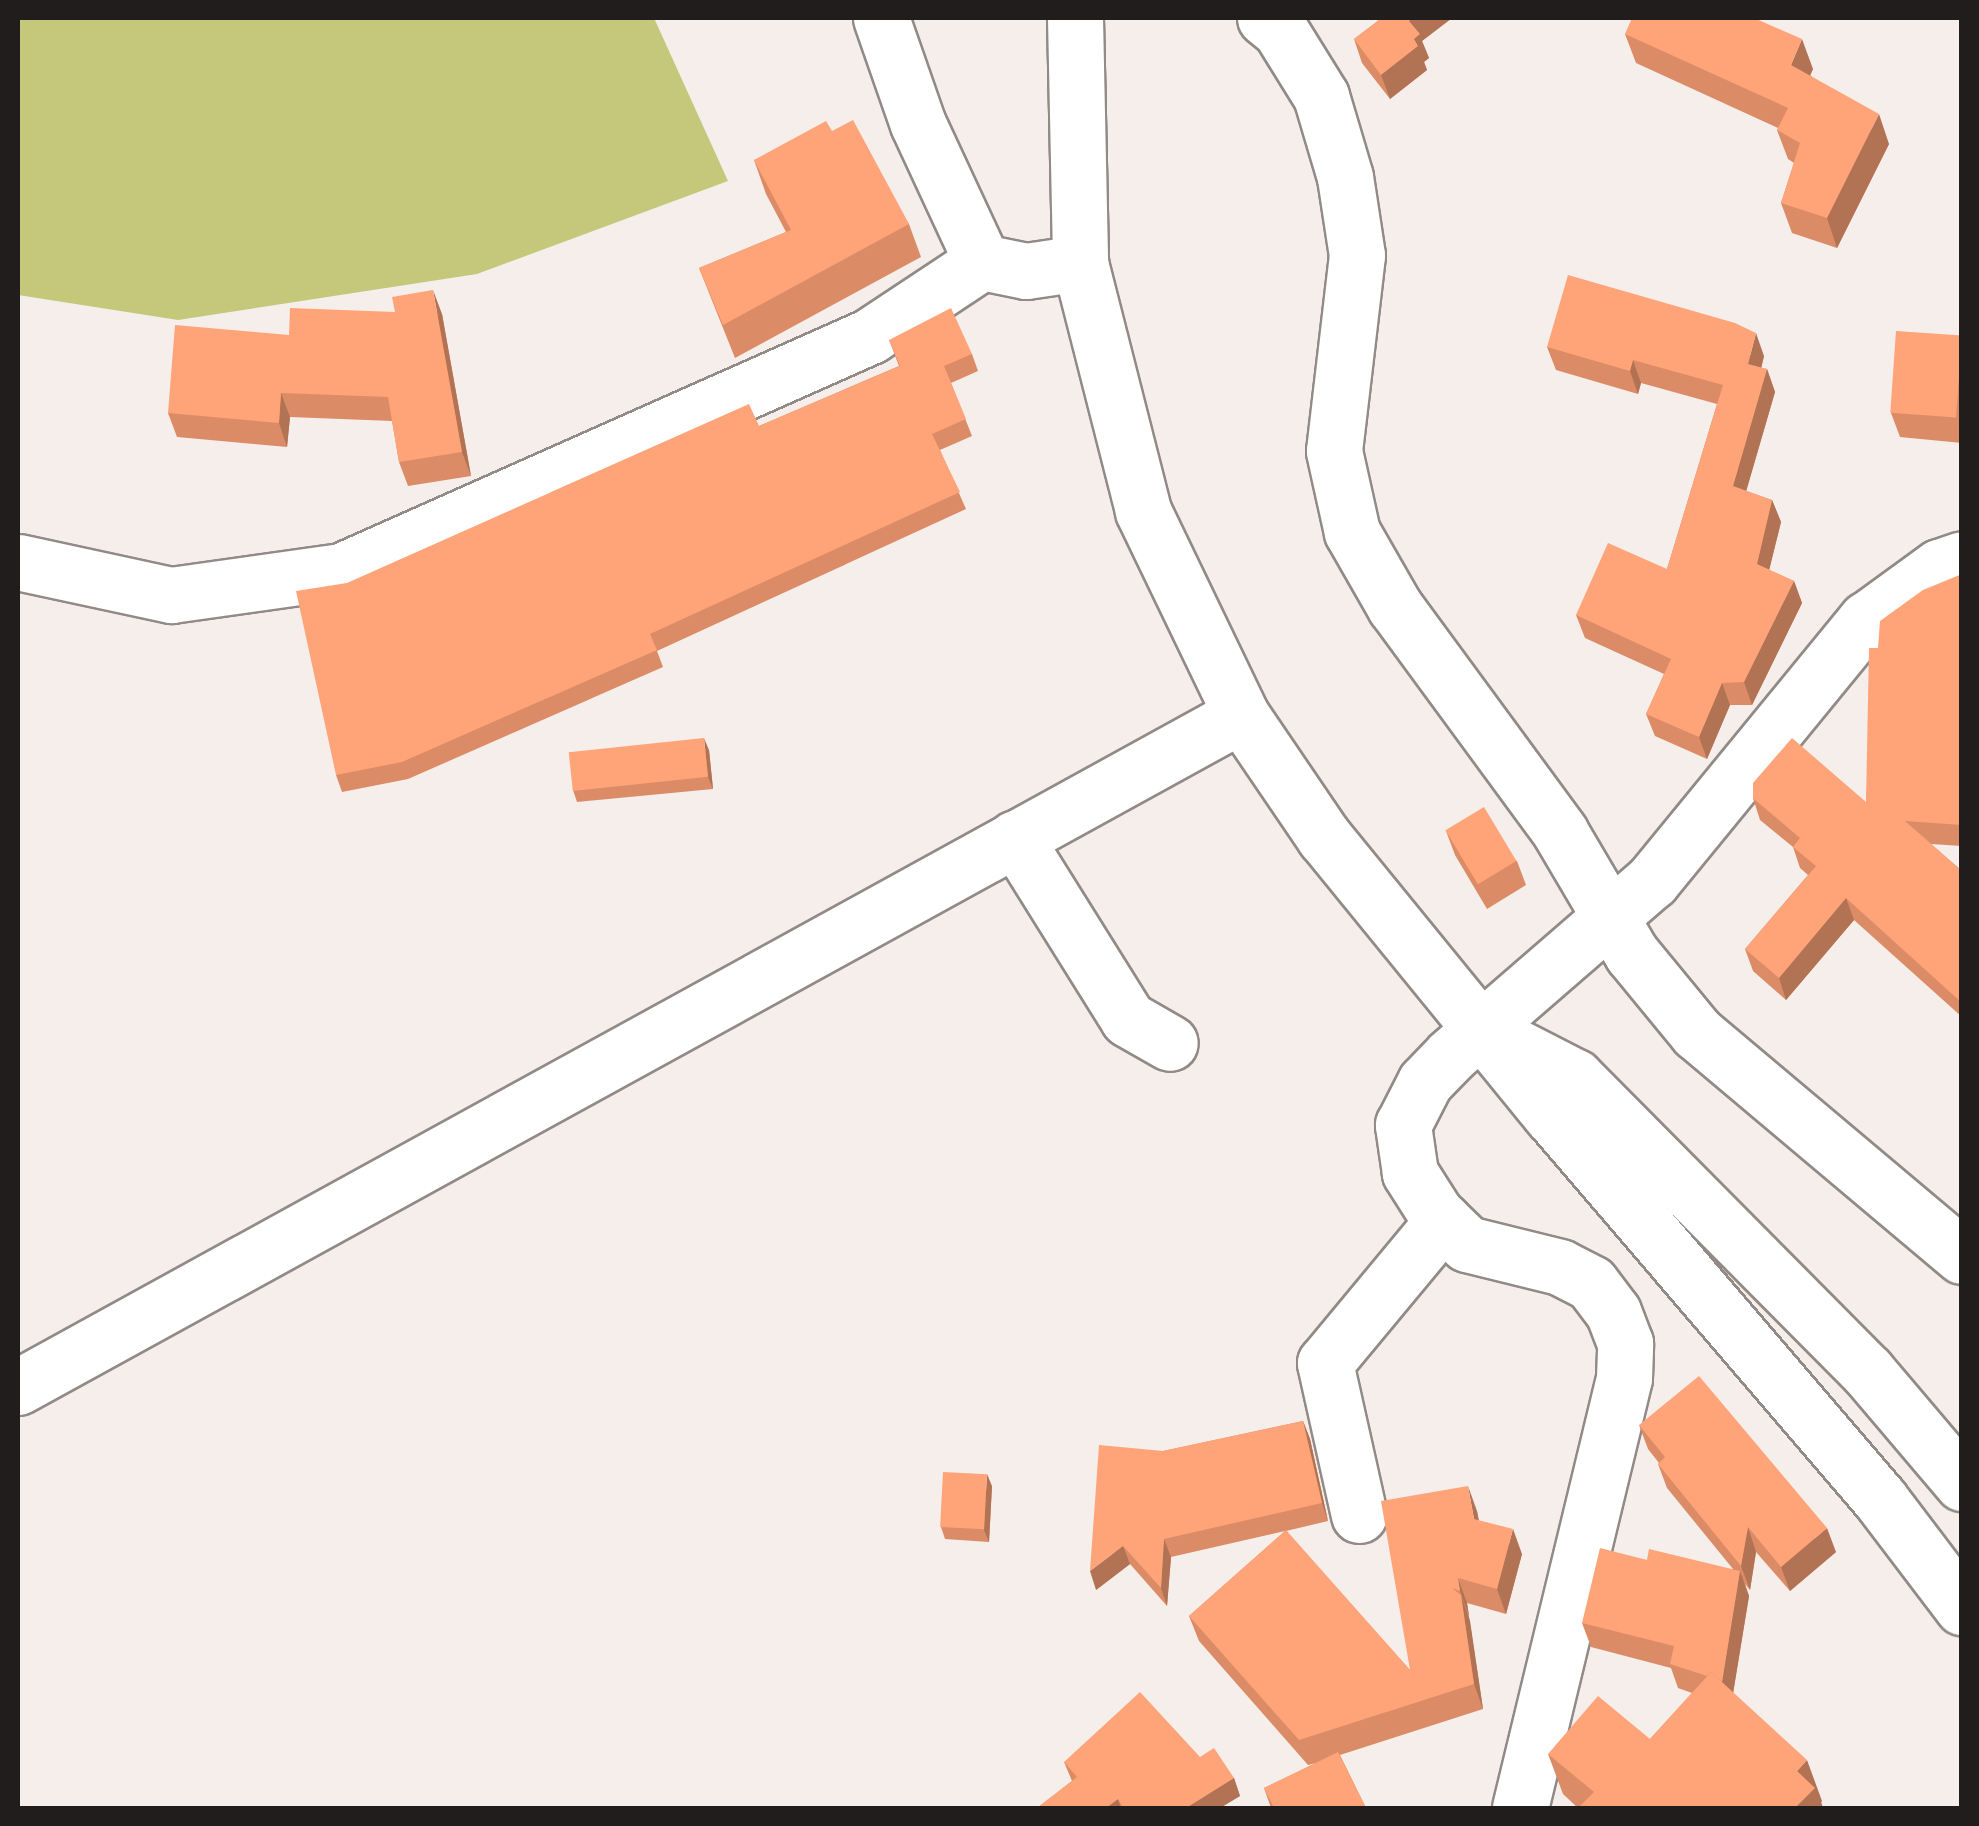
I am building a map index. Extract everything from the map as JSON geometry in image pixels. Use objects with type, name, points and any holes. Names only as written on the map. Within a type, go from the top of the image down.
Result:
[{"type":"street","points":[[881,18],[918,124],[982,262]]},
{"type":"street","points":[[1074,18],[1080,263],[1143,511],[1240,715],[1324,836],[1481,1028],[1880,1499],[1962,1606]]},
{"type":"street","points":[[1264,18],[1280,30],[1321,96],[1345,177],[1357,255],[1334,451],[1352,532],[1395,606],[1560,832],[1632,954],[1697,1033],[1962,1256]]},
{"type":"street","points":[[18,562],[171,596],[341,570],[870,336],[982,262],[1026,271],[1080,263]]},
{"type":"street","points":[[1520,1808],[1624,1378],[1625,1343],[1613,1312],[1591,1283],[1560,1267],[1468,1244],[1444,1221],[1410,1173],[1403,1125],[1425,1082],[1481,1028],[1612,918],[1745,774],[1866,620],[1939,567],[1962,559]]},
{"type":"street","points":[[18,1387],[1240,715]]},
{"type":"street","points":[[1015,838],[1128,1019],[1170,1043]]},
{"type":"street","points":[[1481,1028],[1575,1078],[1867,1371],[1962,1483]]},
{"type":"street","points":[[1359,1515],[1325,1364],[1444,1221]]},
{"type":"green space","points":[[18,18],[654,18],[728,181],[477,274],[178,320],[18,295]]},
{"type":"building","points":[[1382,18],[1413,18],[1409,21],[1420,34],[1414,39],[1418,46],[1381,75],[1354,39]]},
{"type":"building","points":[[1632,18],[1754,18],[1802,39],[1791,65],[1879,114],[1827,218],[1781,203],[1800,143],[1777,130],[1788,108],[1625,34]]},
{"type":"building","points":[[853,120],[909,224],[723,325],[699,268],[791,230],[754,160],[826,121],[832,131]]},
{"type":"building","points":[[1568,275],[1735,323],[1756,333],[1748,364],[1767,369],[1733,486],[1772,500],[1757,564],[1794,581],[1744,682],[1722,683],[1699,737],[1646,714],[1671,659],[1576,615],[1608,543],[1667,569],[1723,385],[1633,360],[1630,371],[1547,347]]},
{"type":"building","points":[[433,290],[462,452],[399,462],[388,397],[281,393],[279,423],[168,413],[175,325],[289,335],[290,308],[395,312],[392,297]]},
{"type":"building","points":[[951,308],[972,354],[944,366],[966,419],[932,434],[960,492],[650,634],[657,650],[402,762],[336,775],[296,591],[347,583],[749,404],[759,426],[900,366],[889,340]]},
{"type":"building","points":[[1896,331],[1962,336],[1956,417],[1890,413]]},
{"type":"building","points":[[1962,574],[1962,825],[1905,821],[1962,871],[1962,1003],[1846,898],[1779,978],[1745,949],[1816,866],[1793,847],[1800,838],[1753,798],[1753,783],[1792,738],[1866,802],[1869,648],[1878,648],[1880,621],[1923,590]]},
{"type":"building","points":[[704,738],[708,777],[573,791],[569,752]]},
{"type":"building","points":[[1484,807],[1516,861],[1478,884],[1445,830]]},
{"type":"building","points":[[1699,1376],[1827,1528],[1781,1567],[1748,1527],[1741,1566],[1658,1464],[1665,1457],[1639,1425]]},
{"type":"building","points":[[1303,1421],[1322,1503],[1164,1539],[1161,1588],[1123,1546],[1090,1571],[1099,1445],[1163,1451]]},
{"type":"building","points":[[943,1472],[987,1474],[984,1529],[940,1527]]},
{"type":"building","points":[[1468,1486],[1474,1519],[1513,1529],[1497,1589],[1458,1578],[1460,1591],[1452,1588],[1461,1595],[1474,1684],[1299,1740],[1189,1616],[1286,1530],[1410,1670],[1381,1501]]},
{"type":"building","points":[[1600,1548],[1647,1560],[1649,1549],[1740,1571],[1722,1682],[1711,1672],[1707,1676],[1670,1664],[1674,1646],[1582,1623]]},
{"type":"building","points":[[1711,1672],[1807,1760],[1797,1771],[1815,1788],[1795,1808],[1578,1808],[1594,1792],[1548,1754],[1598,1696],[1650,1739]]},
{"type":"building","points":[[1140,1692],[1200,1757],[1214,1748],[1234,1778],[1186,1808],[1123,1808],[1118,1799],[1106,1808],[1037,1808],[1077,1777],[1064,1762]]},
{"type":"building","points":[[1338,1752],[1366,1808],[1274,1808],[1264,1788]]}]
